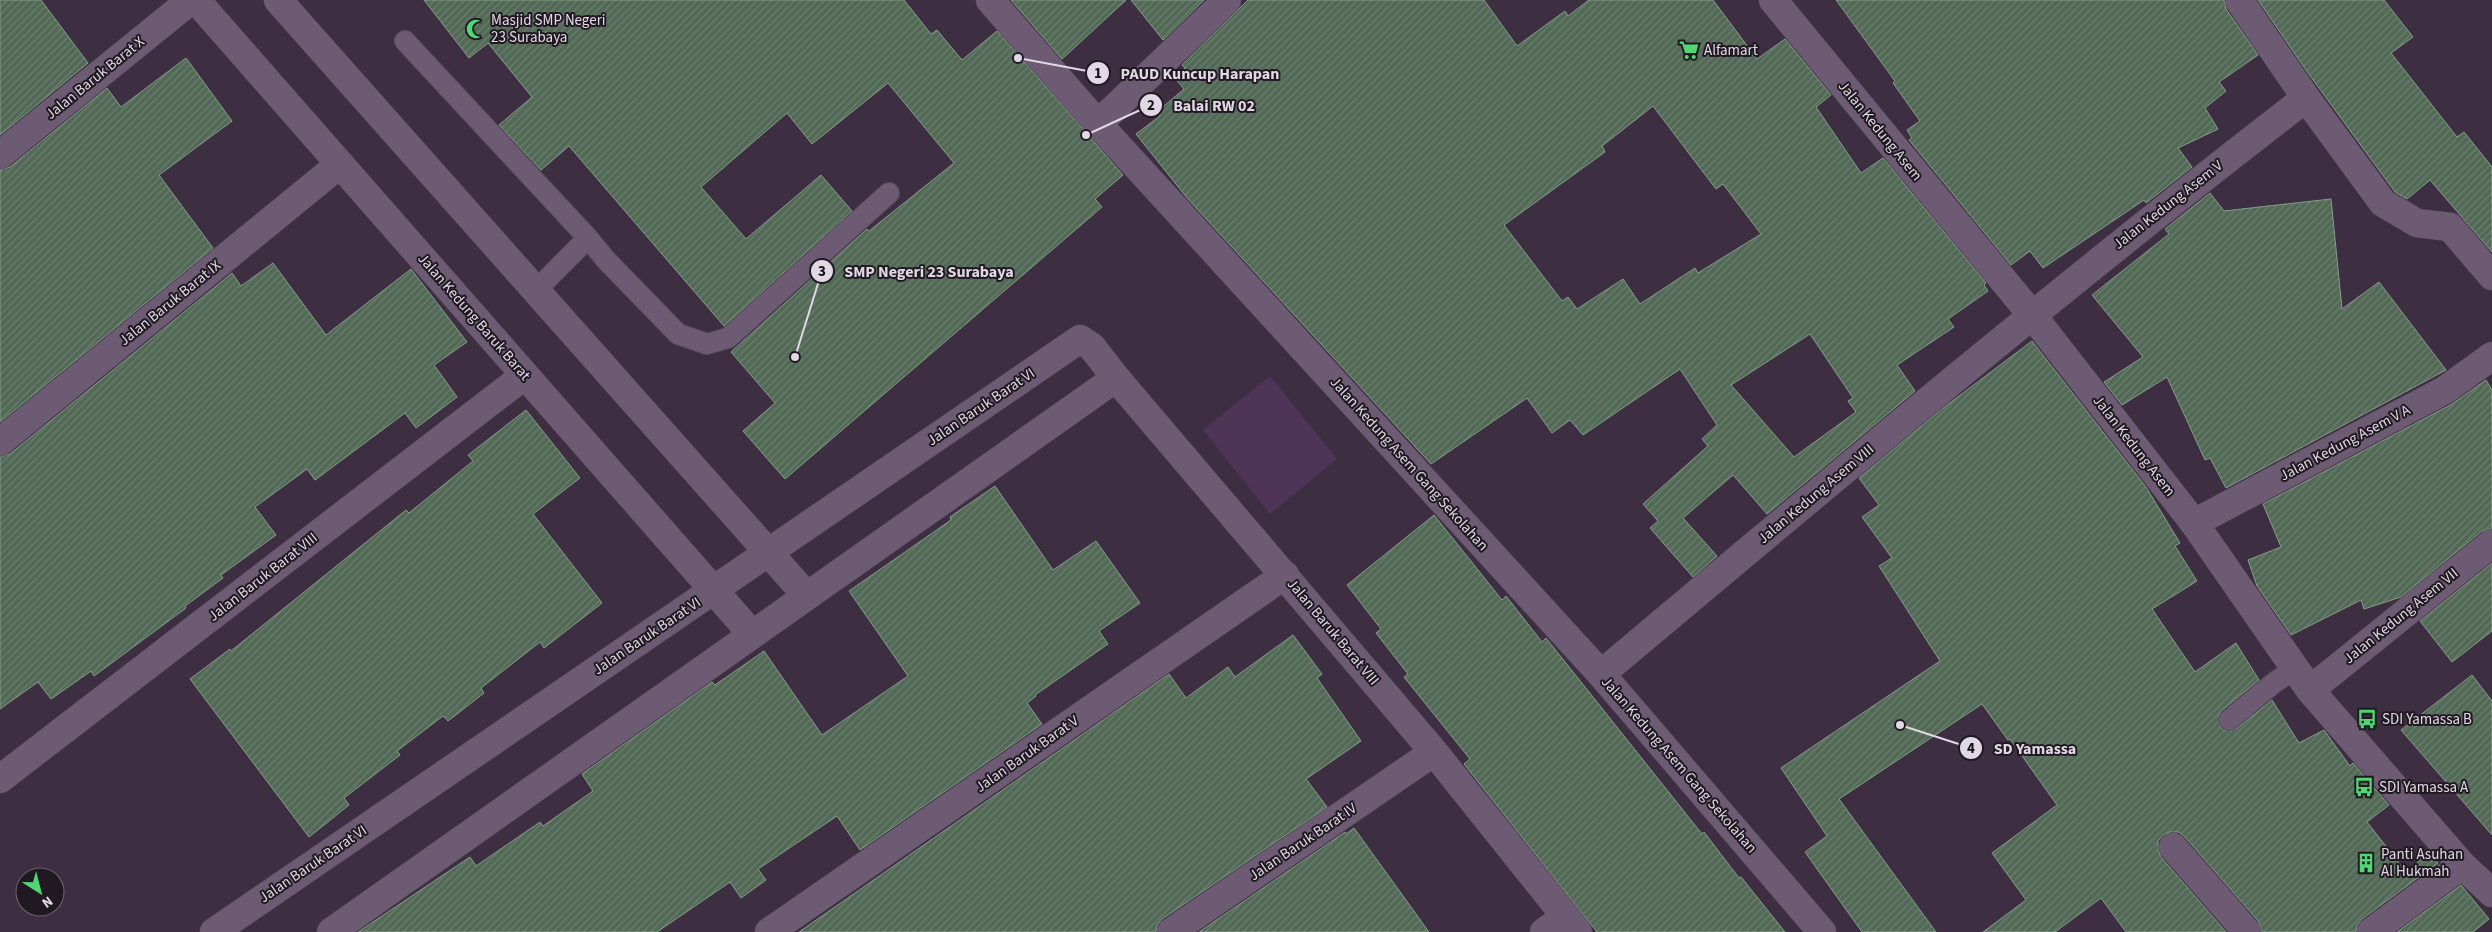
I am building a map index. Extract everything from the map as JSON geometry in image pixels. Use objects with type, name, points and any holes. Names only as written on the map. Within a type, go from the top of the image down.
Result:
[{"type":"street","name":"Jalan Baruk Barat X","points":[[0,155],[191,0]]},
{"type":"street","name":"Jalan Kedung Baruk Barat","points":[[196,0],[752,634]]},
{"type":"street","points":[[278,0],[807,596]]},
{"type":"street","name":"Jalan Kedung Asem Gang Sekolahan","points":[[990,0],[1098,124],[1601,674],[1822,932]]},
{"type":"street","points":[[1098,124],[1227,0]]},
{"type":"street","name":"Jalan Kedung Asem","points":[[1773,0],[2032,315],[2194,523],[2302,680],[2462,865],[2492,893]]},
{"type":"street","points":[[2240,0],[2306,98],[2383,203],[2417,223],[2450,227],[2492,276]]},
{"type":"street","name":"Jalan Kedung Asem V","points":[[2032,315],[2163,208],[2306,98]]},
{"type":"street","name":"Jalan Baruk Barat IX","points":[[0,442],[340,164]]},
{"type":"street","name":"Jalan Kedung Asem VIII","points":[[1601,674],[2032,315]]},
{"type":"street","name":"Jalan Baruk Barat VIII","points":[[1080,339],[1092,347],[1116,378],[1434,752],[1562,927]]},
{"type":"street","name":"Jalan Baruk Barat VI","points":[[214,932],[1080,339]]},
{"type":"street","name":"Jalan Kedung Asem V A","points":[[2194,523],[2445,390],[2492,356]]},
{"type":"street","name":"Jalan Baruk Barat VIII","points":[[0,779],[525,375]]},
{"type":"street","points":[[331,932],[1116,378]]},
{"type":"street","name":"Jalan Kedung Asem VII","points":[[2302,680],[2492,543]]},
{"type":"street","name":"Jalan Baruk Barat V","points":[[769,932],[1285,575]]},
{"type":"street","name":"Jalan Baruk Barat IV","points":[[1171,932],[1434,752]]},
{"type":"street","points":[[2173,847],[2247,932]]},
{"type":"street","points":[[2371,932],[2462,865]]},
{"type":"lane","points":[[405,41],[588,238],[607,261],[678,334],[707,344],[728,338],[889,193]]},
{"type":"lane","points":[[536,290],[588,238]]},
{"type":"lane","points":[[2229,720],[2275,682],[2302,680]]},
{"type":"shaded area","points":[[1270,376],[1337,459],[1270,514],[1203,430]]},
{"type":"building","points":[[0,0],[41,0],[88,63],[0,135]]},
{"type":"building","points":[[424,0],[904,0],[931,34],[937,30],[962,60],[997,31],[1123,175],[1095,199],[1102,207],[785,479],[743,431],[775,403],[731,352],[867,229],[869,231],[954,163],[888,83],[812,144],[787,113],[701,187],[746,239],[821,175],[852,211],[724,326],[569,146],[541,170],[499,125],[532,97],[488,43],[469,58]]},
{"type":"building","points":[[1011,0],[1126,0],[1062,59]]},
{"type":"building","points":[[1131,0],[1204,0],[1163,40]]},
{"type":"building","points":[[1248,0],[1484,0],[1517,46],[1565,11],[1568,16],[1589,0],[1713,0],[1757,59],[1785,39],[1831,95],[1816,107],[1861,173],[1883,158],[1986,283],[1984,285],[1988,291],[1948,319],[1954,327],[1897,365],[1915,391],[1767,514],[1733,475],[1683,518],[1717,556],[1693,577],[1650,528],[1658,521],[1643,504],[1708,446],[1702,439],[1717,425],[1680,369],[1583,435],[1570,420],[1552,433],[1527,398],[1431,464],[1187,198],[1136,134],[1160,116],[1157,112],[1184,89],[1174,77],[1185,68],[1182,65]],"holes":[[[1653,106],[1716,189],[1723,184],[1761,234],[1698,273],[1695,268],[1640,304],[1623,279],[1577,309],[1568,297],[1562,301],[1504,225],[1605,152],[1602,146]],[[1810,334],[1853,398],[1848,401],[1856,412],[1794,457],[1731,385]]]},
{"type":"building","points":[[1836,0],[2224,0],[2226,9],[2258,55],[2219,82],[2226,91],[2205,108],[2218,129],[2178,148],[2192,167],[2146,203],[2144,200],[2043,268],[2030,251],[2011,265],[1909,140],[1912,138],[1907,130],[1920,121],[1893,83],[1895,81]]},
{"type":"building","points":[[2258,0],[2384,0],[2413,37],[2391,53],[2457,137],[2464,132],[2492,167],[2492,252],[2430,180],[2407,199],[2395,192],[2308,73]]},
{"type":"building","points":[[186,58],[232,121],[159,175],[213,248],[0,422],[0,170],[10,167],[107,88],[121,107]]},
{"type":"building","points":[[2210,193],[2224,211],[2331,199],[2342,309],[2379,282],[2446,370],[2226,488],[2210,458],[2205,460],[2167,377],[2122,405],[2104,382],[2143,357],[2092,295],[2169,234],[2165,229]]},
{"type":"building","points":[[273,263],[326,335],[411,269],[467,342],[434,365],[457,397],[416,428],[405,413],[315,480],[307,469],[255,507],[276,535],[221,575],[223,578],[185,606],[186,608],[94,676],[91,671],[51,699],[38,682],[0,709],[0,457],[10,454],[232,273],[241,286]]},
{"type":"building","points":[[2032,341],[2146,487],[2180,543],[2175,546],[2197,581],[2152,609],[2195,672],[2236,643],[2259,680],[2221,711],[2218,716],[2220,727],[2225,731],[2236,729],[2272,700],[2299,743],[2324,730],[2350,766],[2353,763],[2389,805],[2367,822],[2406,872],[2430,852],[2438,863],[2362,919],[2357,925],[2356,932],[2262,932],[2259,922],[2185,837],[2179,832],[2170,832],[2163,835],[2158,841],[2158,850],[2161,857],[2226,932],[2126,932],[2101,898],[2055,932],[1983,932],[2026,900],[1992,853],[2057,805],[2010,739],[2008,740],[1982,704],[1839,799],[1936,932],[1862,932],[1805,852],[1827,836],[1781,768],[1940,661],[1879,566],[1892,558],[1862,517],[1879,505],[1859,478],[1943,408]]},
{"type":"building","points":[[2486,380],[2492,390],[2492,528],[2482,531],[2401,597],[2364,609],[2361,600],[2291,635],[2257,586],[2248,560],[2281,547],[2263,504],[2452,404]]},
{"type":"building","points":[[526,410],[580,478],[533,514],[602,603],[544,648],[540,642],[481,688],[484,693],[448,721],[443,716],[397,751],[400,755],[344,798],[349,805],[309,837],[190,679],[230,649],[231,651],[406,510],[409,513],[473,461],[468,455]]},
{"type":"building","points":[[995,486],[1053,570],[1096,541],[1140,603],[1099,631],[1108,644],[1035,695],[1027,703],[1042,724],[860,850],[837,816],[758,869],[766,880],[741,898],[730,882],[657,932],[358,932],[470,857],[476,866],[540,822],[543,826],[593,791],[582,774],[712,682],[715,685],[764,651],[822,735],[908,676],[849,591],[951,520],[950,517]]},
{"type":"building","points":[[1434,515],[1502,600],[1506,596],[1542,642],[1546,638],[1702,834],[1704,832],[1739,878],[1741,877],[1785,932],[1597,932],[1464,764],[1470,759],[1404,677],[1408,674],[1376,633],[1381,629],[1347,585]]},
{"type":"building","points":[[2492,563],[2492,631],[2452,662],[2420,621]]},
{"type":"building","points":[[1293,635],[1322,674],[1317,678],[1361,741],[1306,779],[1327,807],[1162,919],[1157,925],[1156,932],[799,932],[1169,674],[1186,698],[1228,667],[1235,677]]},
{"type":"building","points":[[2472,675],[2492,701],[2492,835],[2401,730]]},
{"type":"building","points":[[1354,828],[1429,932],[1199,932],[1345,832],[1346,834]]},
{"type":"building","points":[[2461,885],[2489,919],[2473,932],[2397,932]]},
{"type":"place","name":"Masjid SMP Negeri 23 Surabaya","points":[[476,29]]},
{"type":"place","name":"Alfamart","points":[[1689,50]]},
{"type":"place","name":"PAUD Kuncup Harapan","points":[[1018,58]]},
{"type":"place","name":"Balai RW 02","points":[[1086,135]]},
{"type":"place","name":"SMP Negeri 23 Surabaya","points":[[795,357]]},
{"type":"place","name":"SDI Yamassa B","points":[[2367,719]]},
{"type":"place","name":"SD Yamassa","points":[[1900,725]]},
{"type":"place","name":"SDI Yamassa A","points":[[2364,787]]},
{"type":"place","name":"Panti Asuhan Al Hukmah","points":[[2366,863]]}]
